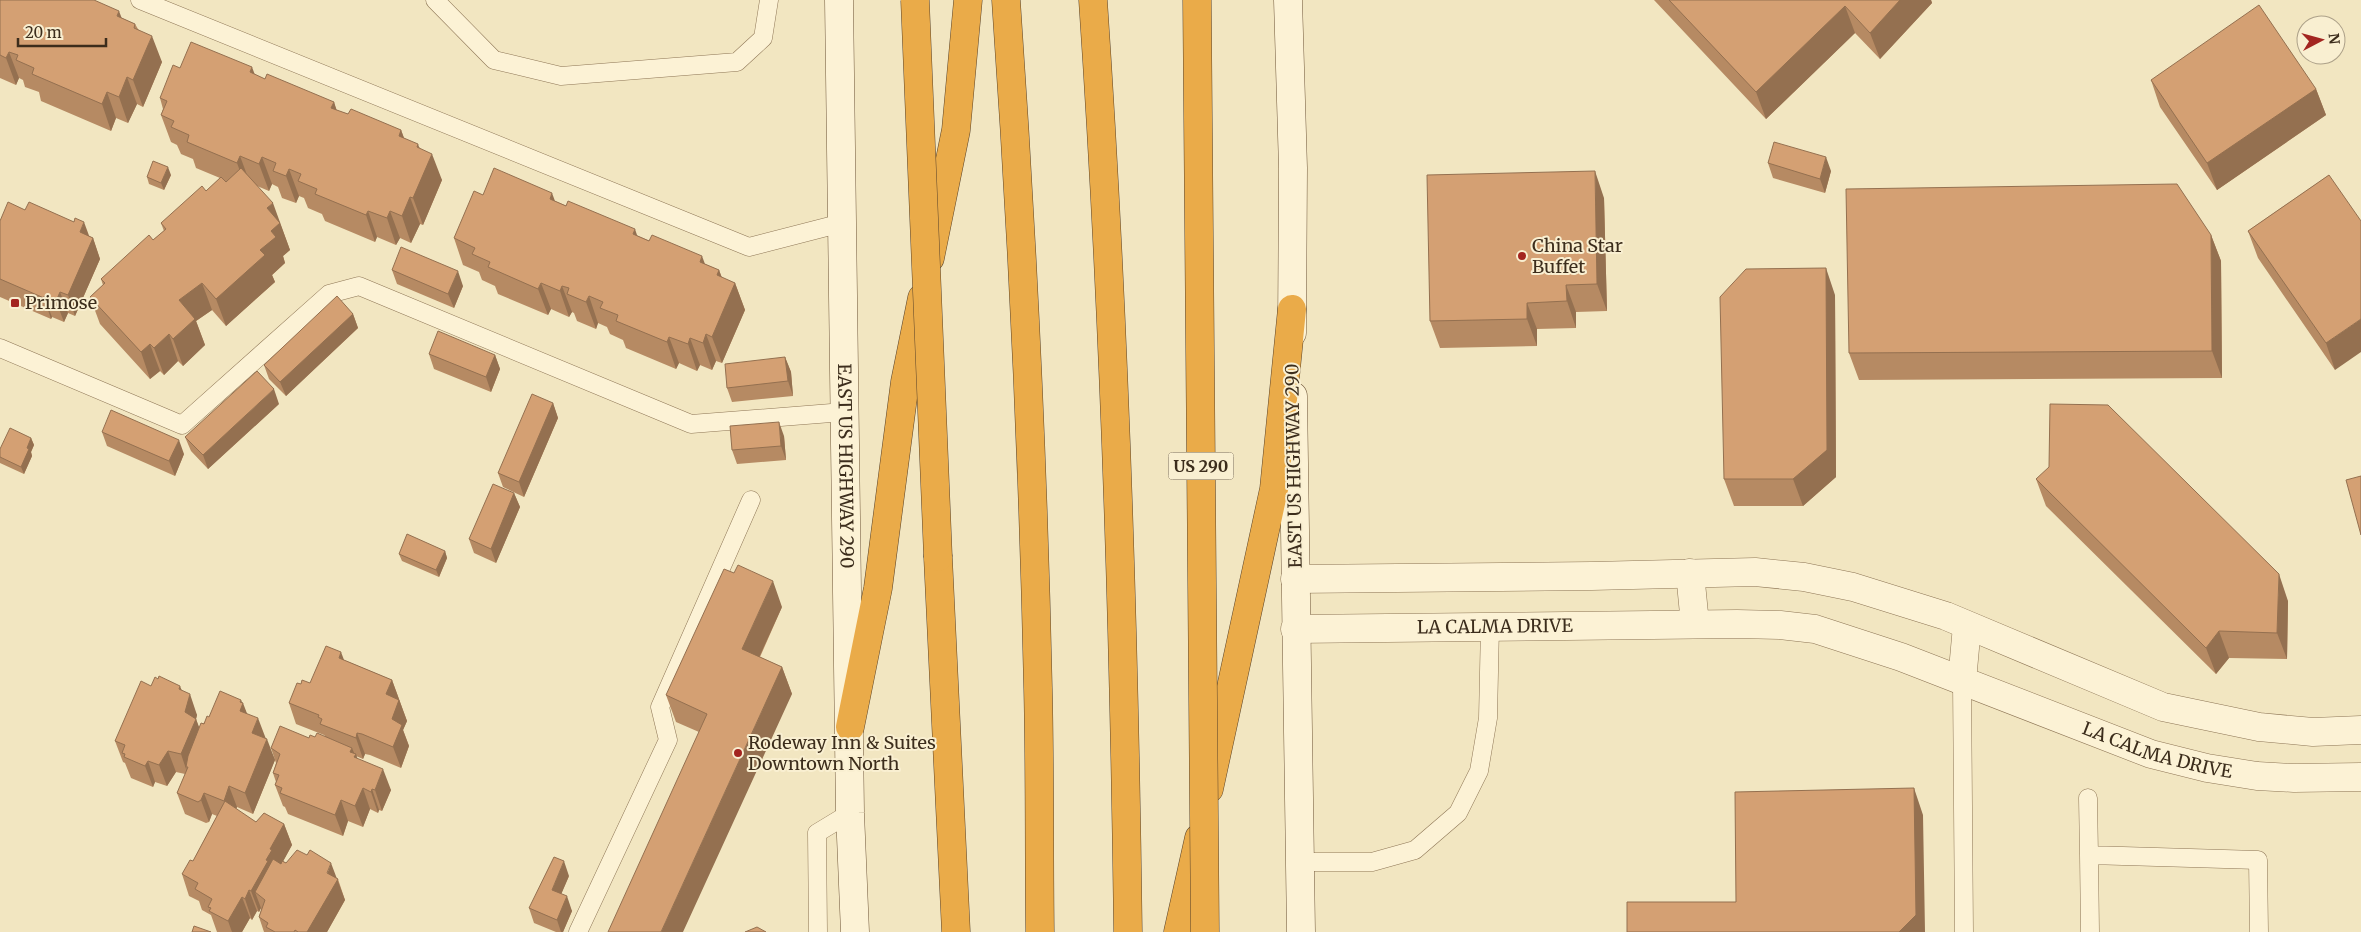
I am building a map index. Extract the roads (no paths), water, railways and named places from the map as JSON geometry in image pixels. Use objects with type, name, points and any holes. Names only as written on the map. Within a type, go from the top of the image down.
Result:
[{"type":"highway","points":[[914,0],[956,932]]},
{"type":"highway","points":[[850,727],[878,588],[905,382],[956,130],[968,0]]},
{"type":"highway","points":[[1006,0],[1021,221],[1032,491],[1038,690],[1040,932]]},
{"type":"highway","points":[[1093,0],[1106,207],[1118,491],[1125,689],[1128,932]]},
{"type":"highway","name":"US 290","points":[[1197,0],[1205,932]]},
{"type":"highway","points":[[1178,932],[1274,489],[1292,309]]},
{"type":"street","name":"EAST US HIGHWAY 290","points":[[839,0],[850,813],[855,932]]},
{"type":"street","name":"EAST US HIGHWAY 290","points":[[1288,0],[1293,168],[1292,309],[1295,628],[1301,932]]},
{"type":"street","points":[[1295,579],[1592,576],[1755,572],[1804,577],[1853,587],[1946,616],[2163,707],[2259,727],[2313,732],[2361,730]]},
{"type":"street","points":[[1690,573],[1695,624]]},
{"type":"street","name":"LA CALMA DRIVE","points":[[1295,628],[1695,624],[1780,625],[1815,629],[1900,657],[2151,754],[2207,768],[2285,778],[2361,777]]},
{"type":"street","points":[[1962,681],[1967,626]]},
{"type":"lane","points":[[140,0],[749,247],[842,223]]},
{"type":"lane","points":[[435,0],[494,60],[561,76],[738,62],[763,38],[769,0]]},
{"type":"lane","points":[[0,348],[182,425],[329,294],[359,286],[691,424],[844,412]]},
{"type":"lane","points":[[578,932],[668,740],[660,707],[751,500]]},
{"type":"lane","points":[[1299,862],[1372,862],[1415,850],[1458,813],[1479,771],[1488,718],[1490,626]]},
{"type":"lane","points":[[1962,681],[1964,932]]},
{"type":"lane","points":[[2088,798],[2090,932]]},
{"type":"lane","points":[[818,932],[817,833],[850,813]]},
{"type":"lane","points":[[2089,855],[2258,860],[2259,932]]},
{"type":"place","name":"China Star Buffet","points":[[1522,256]]},
{"type":"place","name":"Primose","points":[[15,303]]},
{"type":"place","name":"Rodeway Inn & Suites Downtown North","points":[[738,753]]}]
